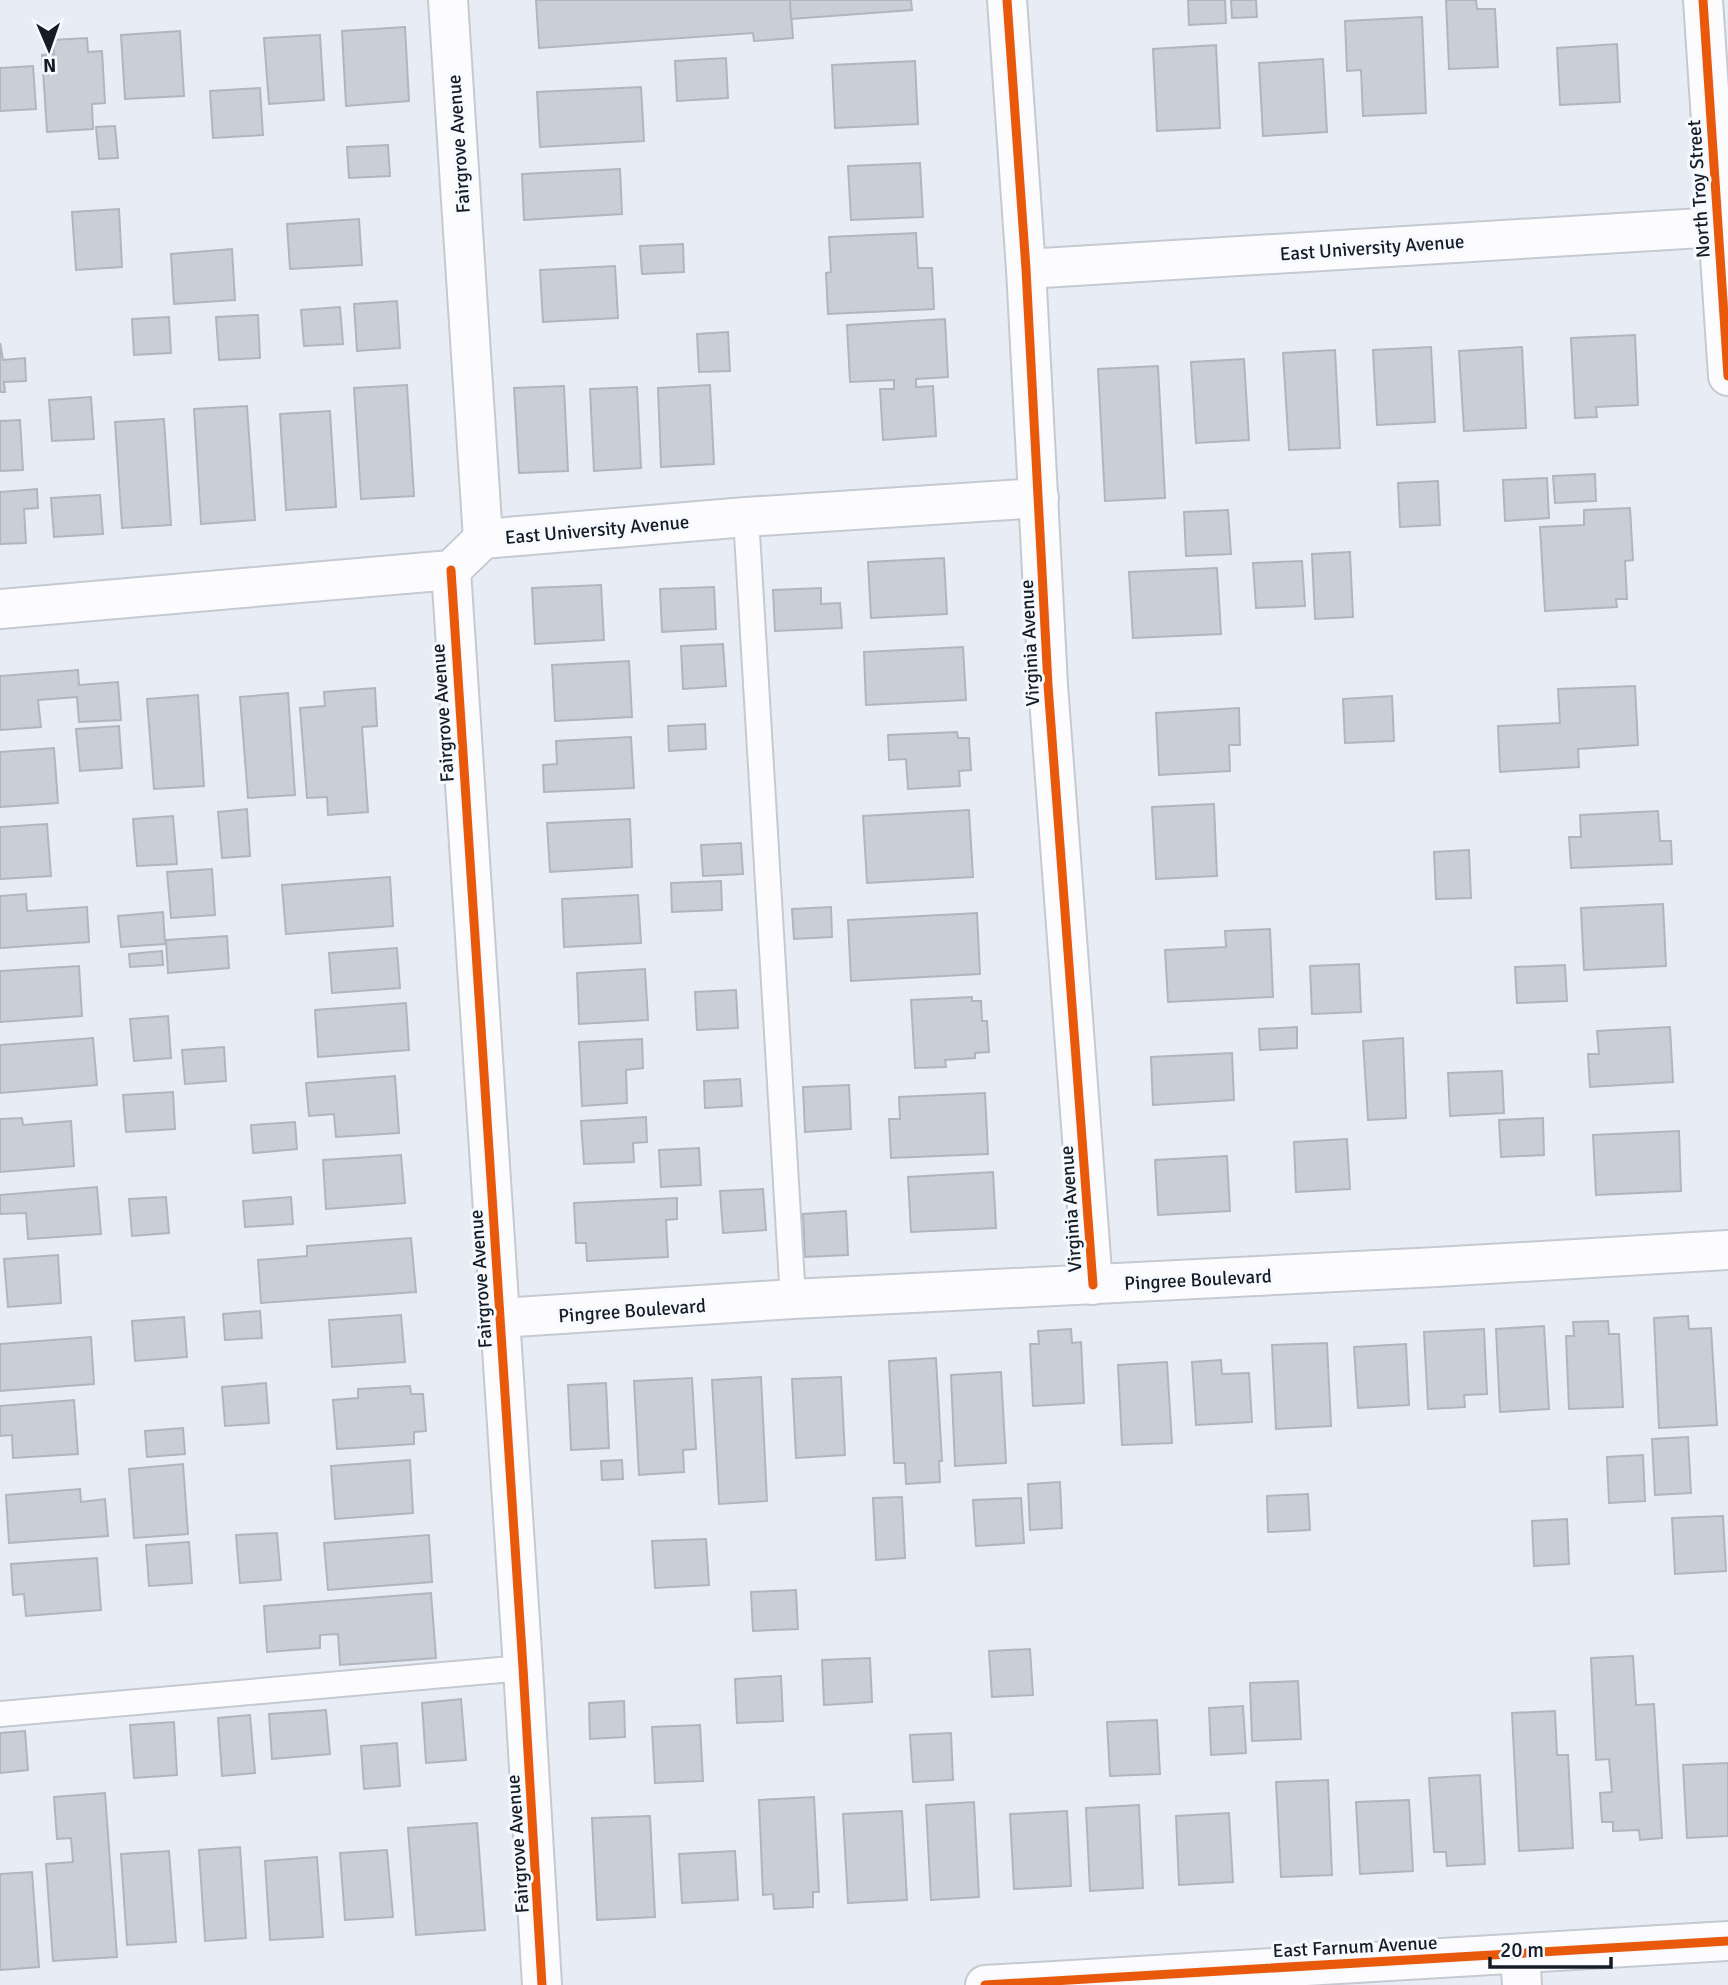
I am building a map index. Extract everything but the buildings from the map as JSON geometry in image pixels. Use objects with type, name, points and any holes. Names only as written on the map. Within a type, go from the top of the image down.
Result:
[{"type":"street","name":"Fairgrove Avenue","points":[[448,0],[484,539]]},
{"type":"street","name":"Virginia Avenue","points":[[1007,0],[1026,269],[1048,685],[1093,1284]]},
{"type":"street","name":"North Troy Street","points":[[1703,0],[1728,376]]},
{"type":"street","name":"East University Avenue","points":[[1026,269],[1718,227]]},
{"type":"street","name":"East University Avenue","points":[[450,570],[484,539],[746,517],[1039,498]]},
{"type":"street","name":"Fairgrove Avenue","points":[[450,570],[501,1318],[542,1985]]},
{"type":"street","points":[[0,609],[450,570]]},
{"type":"street","name":"Pingree Boulevard","points":[[501,1318],[793,1299],[1728,1250]]},
{"type":"street","name":"East Farnum Avenue","points":[[985,1985],[1521,1969],[1728,1941]]},
{"type":"lane","points":[[746,517],[793,1299]]},
{"type":"lane","points":[[0,1714],[523,1668]]},
{"type":"cycle path","points":[[1007,0],[1026,269],[1048,685],[1093,1285]]},
{"type":"cycle path","points":[[1703,0],[1728,376]]},
{"type":"cycle path","points":[[451,570],[542,1985]]},
{"type":"cycle path","points":[[985,1985],[1728,1941]]}]
